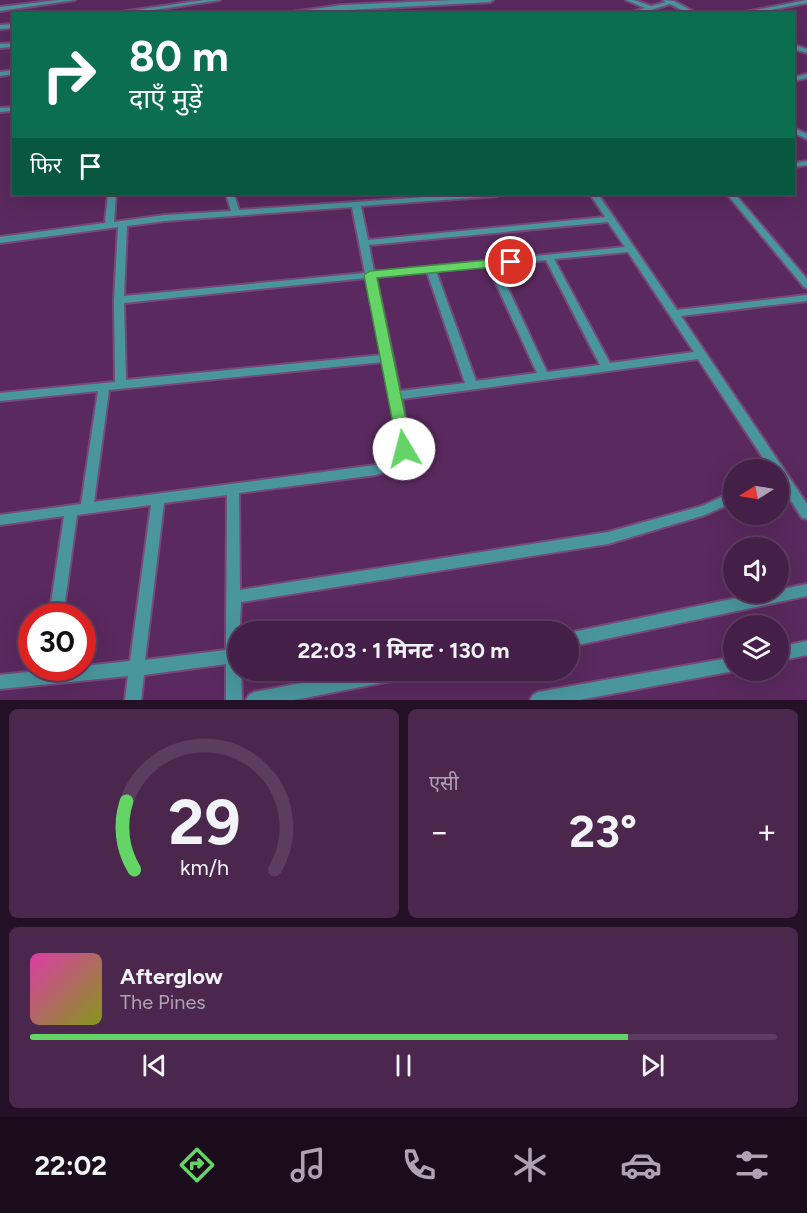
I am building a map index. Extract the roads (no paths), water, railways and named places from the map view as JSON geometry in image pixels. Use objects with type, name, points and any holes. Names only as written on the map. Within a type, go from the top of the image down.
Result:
[{"type":"street","points":[[0,9],[72,0]]},
{"type":"street","points":[[125,12],[218,0]]},
{"type":"street","points":[[306,12],[490,0]]},
{"type":"street","points":[[629,0],[651,9]]},
{"type":"street","points":[[638,12],[669,1],[691,12]]},
{"type":"street","points":[[750,12],[807,2]]},
{"type":"street","points":[[383,6],[387,12]]},
{"type":"street","points":[[109,224],[112,195]]},
{"type":"street","points":[[230,195],[236,214]]},
{"type":"street","points":[[0,240],[109,224],[356,205],[417,196],[458,195]]},
{"type":"street","points":[[595,195],[771,459]]},
{"type":"street","points":[[732,195],[807,285]]},
{"type":"street","points":[[0,520],[158,498],[233,491],[376,470],[397,463],[404,449],[396,396],[356,205]]},
{"type":"street","points":[[364,243],[612,219]]},
{"type":"street","points":[[121,386],[119,300],[123,223]]},
{"type":"street","points":[[119,300],[631,249]]},
{"type":"street","points":[[549,258],[607,367]]},
{"type":"street","points":[[492,264],[543,375]]},
{"type":"street","points":[[431,269],[471,384]]},
{"type":"street","points":[[674,314],[807,298]]},
{"type":"street","points":[[396,396],[471,384],[701,355]]},
{"type":"street","points":[[0,397],[388,358]]},
{"type":"street","points":[[87,508],[104,387]]},
{"type":"street","points":[[233,491],[235,621]]},
{"type":"street","points":[[789,492],[807,514]]},
{"type":"street","points":[[133,700],[158,498]]},
{"type":"street","points":[[235,597],[608,538],[663,524],[723,501]]},
{"type":"street","points":[[58,603],[71,510]]},
{"type":"street","points":[[579,638],[807,590]]},
{"type":"street","points":[[789,652],[807,648]]},
{"type":"street","points":[[96,670],[177,666],[228,657]]},
{"type":"street","points":[[538,700],[723,666]]},
{"type":"street","points":[[0,682],[18,678]]},
{"type":"street","points":[[234,681],[234,700]]},
{"type":"street","points":[[254,700],[354,681]]}]
